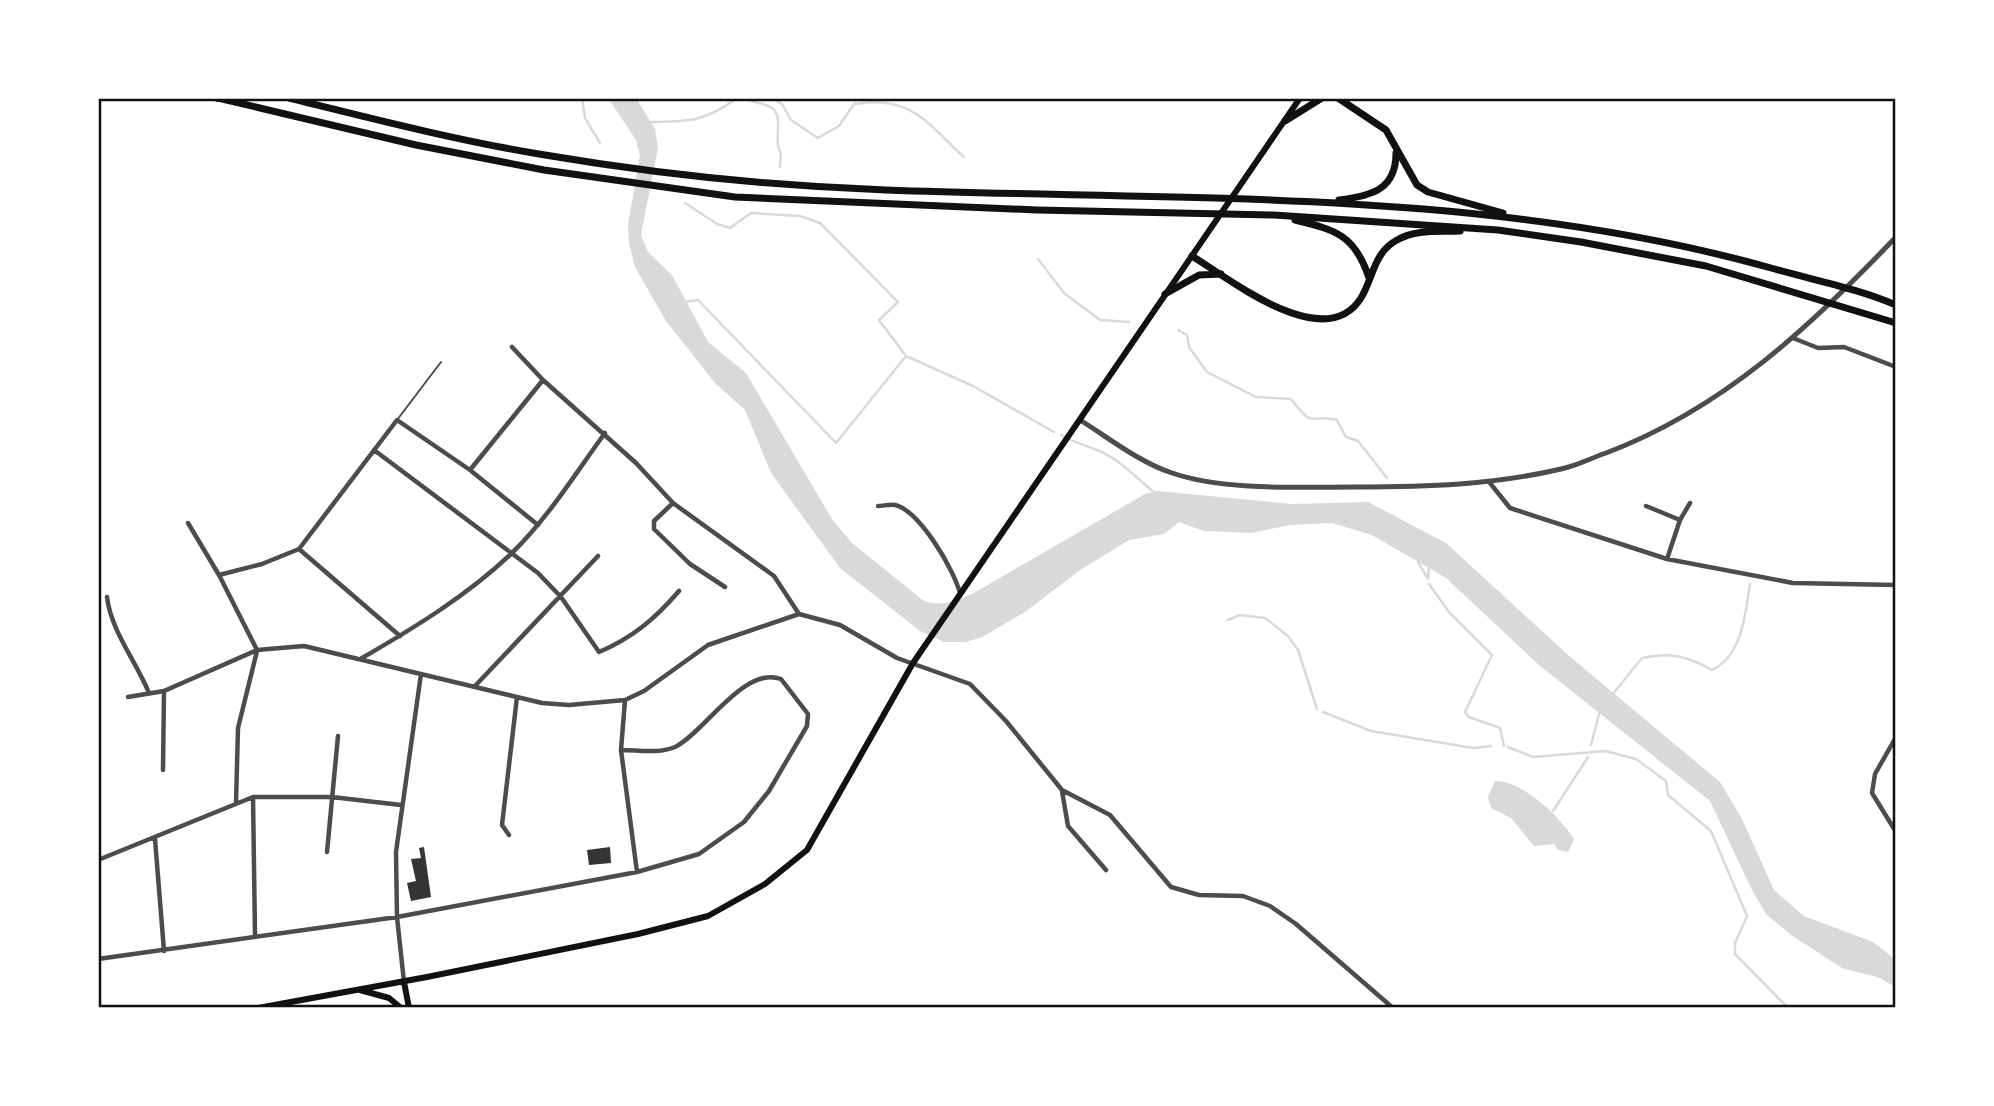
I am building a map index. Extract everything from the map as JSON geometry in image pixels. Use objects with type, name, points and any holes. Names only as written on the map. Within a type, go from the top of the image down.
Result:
[{"type":"highway","points":[[218,98],[335,128],[544,170],[735,197],[1274,215],[1498,230],[1581,242],[1706,266],[1896,323]]},
{"type":"highway","points":[[289,98],[417,129],[545,155],[735,180],[882,190],[1317,202],[1536,220]]},
{"type":"highway","points":[[1285,121],[1322,98]]},
{"type":"highway","points":[[1338,98],[1376,122],[1394,143],[1407,173],[1417,185],[1428,192],[1536,220],[1722,254],[1896,305]]},
{"type":"highway","points":[[1317,202],[1379,192],[1389,183],[1395,168],[1394,143]]},
{"type":"highway","points":[[1274,215],[1345,235],[1362,256],[1368,278]]},
{"type":"highway","points":[[1192,256],[1279,307],[1319,321],[1334,319],[1352,310],[1365,290],[1379,256],[1396,240],[1419,232],[1498,230]]},
{"type":"highway","points":[[1166,294],[1199,275],[1221,274]]},
{"type":"main road","points":[[258,1008],[404,982],[677,925],[708,916],[765,884],[807,850],[928,640],[1300,98]]},
{"type":"main road","points":[[404,982],[410,1008]]},
{"type":"main road","points":[[358,990],[389,998],[401,1008]]},
{"type":"street","points":[[1080,420],[1147,462],[1170,472],[1214,482],[1327,487],[1453,486],[1490,483],[1564,469],[1640,439],[1686,417],[1741,381],[1805,327],[1896,237]]},
{"type":"street","points":[[1793,338],[1818,348],[1844,347],[1896,367]]},
{"type":"street","points":[[512,348],[543,380],[605,433],[673,503],[774,576],[799,614]]},
{"type":"street","points":[[470,470],[543,380]]},
{"type":"street","points":[[219,575],[262,564],[299,549],[397,420],[470,470],[537,525]]},
{"type":"street","points":[[361,659],[432,617],[510,554],[537,525],[605,433]]},
{"type":"street","points":[[374,450],[538,573],[561,597],[599,652],[642,629],[679,591]]},
{"type":"street","points":[[1490,483],[1510,508],[1667,559],[1793,583],[1896,585]]},
{"type":"street","points":[[673,503],[654,521],[654,529],[690,564],[725,587]]},
{"type":"street","points":[[1667,559],[1680,520],[1690,503]]},
{"type":"street","points":[[878,506],[894,505],[909,513],[955,575],[960,594]]},
{"type":"street","points":[[1646,506],[1680,520]]},
{"type":"street","points":[[188,523],[219,575],[257,650],[238,728],[236,803]]},
{"type":"street","points":[[299,549],[400,636]]},
{"type":"street","points":[[474,686],[598,556]]},
{"type":"street","points":[[107,597],[109,615],[139,667],[149,693]]},
{"type":"street","points":[[128,696],[164,691],[257,650],[304,646],[517,697],[569,705],[625,700],[645,691],[708,645],[799,614],[840,625],[897,658],[970,684],[1006,721],[1062,790],[1110,815],[1171,887],[1199,895],[1243,895],[1270,906],[1296,924],[1393,1008]]},
{"type":"street","points":[[404,982],[397,917],[396,852],[421,674]]},
{"type":"street","points":[[98,959],[397,917],[637,872],[699,854],[744,822],[807,726],[808,713],[781,680],[764,678],[739,691],[679,745],[659,751],[621,750]]},
{"type":"street","points":[[163,770],[164,691]]},
{"type":"street","points":[[509,835],[502,825],[517,697]]},
{"type":"street","points":[[625,700],[621,750],[637,872]]},
{"type":"street","points":[[327,852],[338,736]]},
{"type":"street","points":[[1895,830],[1871,793],[1875,774],[1896,737]]},
{"type":"street","points":[[1062,790],[1068,826],[1106,870]]},
{"type":"street","points":[[253,797],[255,935]]},
{"type":"street","points":[[98,860],[253,797],[332,797],[401,805]]},
{"type":"street","points":[[155,839],[164,951]]},
{"type":"lane","points":[[397,420],[441,362]]},
{"type":"shaded area","points":[[608,98],[636,98],[655,129],[658,148],[641,235],[648,252],[672,275],[708,342],[746,373],[832,519],[852,543],[924,601],[942,603],[972,594],[1145,494],[1157,491],[1292,504],[1368,502],[1446,543],[1568,655],[1720,782],[1741,817],[1774,890],[1804,916],[1873,942],[1896,960],[1896,987],[1877,977],[1842,968],[1791,935],[1766,914],[1710,801],[1539,665],[1446,578],[1372,535],[1332,523],[1290,525],[1251,533],[1204,531],[1179,522],[1164,534],[1129,540],[1080,570],[1025,612],[982,637],[966,642],[944,642],[920,631],[840,568],[771,473],[745,410],[715,383],[666,321],[635,267],[629,243],[628,225],[640,155],[636,140]]},
{"type":"shaded area","points":[[1495,781],[1506,782],[1528,793],[1550,811],[1574,839],[1568,852],[1558,850],[1554,844],[1534,846],[1511,818],[1491,808],[1488,797]]},
{"type":"building","points":[[424,847],[431,897],[411,901],[407,883],[416,881],[411,859],[421,858],[419,848]]},
{"type":"building","points":[[610,847],[611,863],[589,865],[587,850]]},
{"type":"waterway","points":[[582,98],[585,118],[600,143]]},
{"type":"waterway","points":[[649,122],[695,119],[715,112],[737,98]]},
{"type":"waterway","points":[[744,98],[769,106],[776,112],[780,167]]},
{"type":"waterway","points":[[771,98],[782,104],[791,120],[818,138],[839,126],[854,104],[874,102],[904,108],[928,122],[964,157]]},
{"type":"waterway","points":[[685,203],[717,224],[730,228],[751,213],[800,216],[820,223],[898,302],[879,320],[906,356],[973,386],[1054,432]]},
{"type":"waterway","points":[[1038,259],[1064,293],[1100,320],[1129,322]]},
{"type":"waterway","points":[[685,302],[698,300],[836,443],[906,356]]},
{"type":"waterway","points":[[1178,330],[1187,335],[1189,347],[1207,372],[1256,397],[1291,399],[1309,418],[1337,420],[1346,437],[1358,441],[1387,478]]},
{"type":"waterway","points":[[1061,435],[1113,458],[1155,493]]},
{"type":"waterway","points":[[1418,562],[1428,579]]},
{"type":"waterway","points":[[1428,579],[1429,565]]},
{"type":"waterway","points":[[1429,584],[1449,612],[1492,655],[1465,712],[1469,717],[1500,728],[1504,746]]},
{"type":"waterway","points":[[1612,695],[1642,658],[1678,656],[1712,670],[1722,663],[1741,633],[1750,584]]},
{"type":"waterway","points":[[1228,620],[1240,615],[1265,618],[1288,636],[1298,650],[1317,709]]},
{"type":"waterway","points":[[1591,745],[1600,710]]},
{"type":"waterway","points":[[1323,712],[1371,731],[1473,748],[1491,746]]},
{"type":"waterway","points":[[1508,747],[1533,757],[1605,751],[1636,759],[1666,781],[1668,795],[1711,831],[1747,916],[1735,943],[1735,954],[1788,1008]]},
{"type":"waterway","points":[[1553,811],[1588,757]]}]
